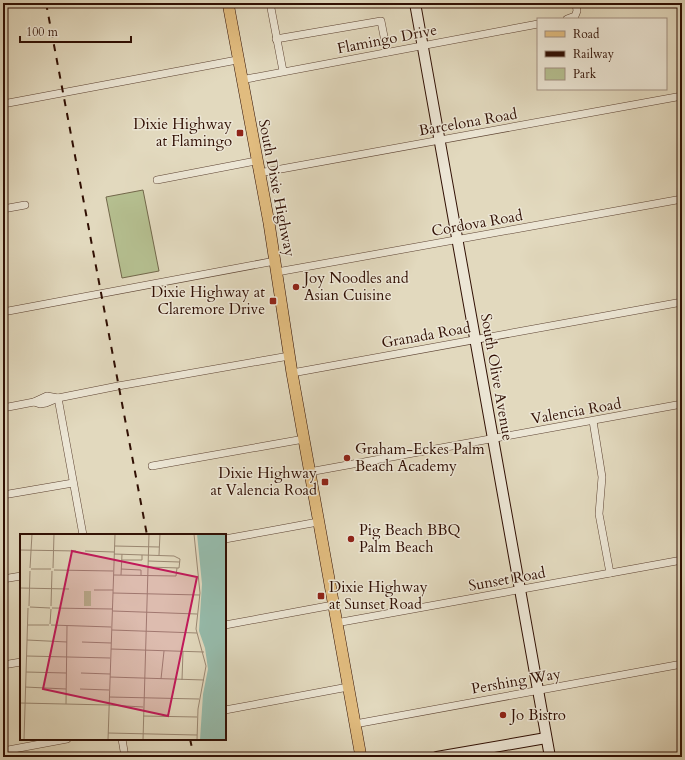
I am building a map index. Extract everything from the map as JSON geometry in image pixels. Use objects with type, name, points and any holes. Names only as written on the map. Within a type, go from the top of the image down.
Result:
[{"type":"main road","name":"South Dixie Highway","points":[[228,3],[237,60],[276,267],[289,356],[318,522],[361,757]]},
{"type":"street","points":[[270,3],[283,71]]},
{"type":"street","name":"South Olive Avenue","points":[[415,3],[550,757]]},
{"type":"street","points":[[570,18],[575,16],[577,11],[576,3]]},
{"type":"street","points":[[276,39],[381,21],[387,52]]},
{"type":"street","name":"Flamingo Drive","points":[[241,80],[537,24]]},
{"type":"street","points":[[3,104],[237,60]]},
{"type":"street","name":"Barcelona Road","points":[[259,173],[682,96]]},
{"type":"street","points":[[157,180],[256,161]]},
{"type":"street","name":"Cordova Road","points":[[3,312],[276,267],[457,240],[682,199]]},
{"type":"street","points":[[3,209],[24,205]]},
{"type":"street","name":"Granada Road","points":[[292,373],[682,302]]},
{"type":"street","points":[[3,408],[34,402],[47,396],[58,398],[289,356]]},
{"type":"street","points":[[58,398],[83,534]]},
{"type":"street","name":"Valencia Road","points":[[310,472],[682,404]]},
{"type":"street","points":[[593,421],[602,477],[599,514],[610,573]]},
{"type":"street","points":[[152,466],[304,439]]},
{"type":"street","points":[[3,495],[54,486],[60,480],[73,480]]},
{"type":"street","points":[[226,539],[318,522]]},
{"type":"street","name":"Sunset Road","points":[[336,623],[682,560]]},
{"type":"street","points":[[3,580],[20,576]]},
{"type":"street","points":[[226,625],[333,605]]},
{"type":"street","points":[[3,665],[20,662]]},
{"type":"street","name":"Pershing Way","points":[[355,724],[682,664]]},
{"type":"street","points":[[226,710],[348,687]]},
{"type":"street","points":[[437,757],[546,738]]},
{"type":"street","points":[[3,751],[63,740]]},
{"type":"street","points":[[122,740],[125,757]]},
{"type":"green space","points":[[143,190],[159,271],[122,278],[106,197]]},
{"type":"railway","points":[[46,3],[147,534]]},
{"type":"railway","points":[[190,740],[194,757]]},
{"type":"place","name":"Dixie Highway at Flamingo","points":[[240,133]]},
{"type":"place","name":"Joy Noodles and Asian Cuisine","points":[[296,287]]},
{"type":"place","name":"Dixie Highway at Claremore Drive","points":[[273,301]]},
{"type":"place","name":"Graham-Eckes Palm Beach Academy","points":[[347,458]]},
{"type":"place","name":"Dixie Highway at Valencia Road","points":[[325,482]]},
{"type":"place","name":"Pig Beach BBQ Palm Beach","points":[[351,539]]},
{"type":"place","name":"Dixie Highway at Sunset Road","points":[[321,596]]},
{"type":"place","name":"Jo Bistro","points":[[503,715]]}]
